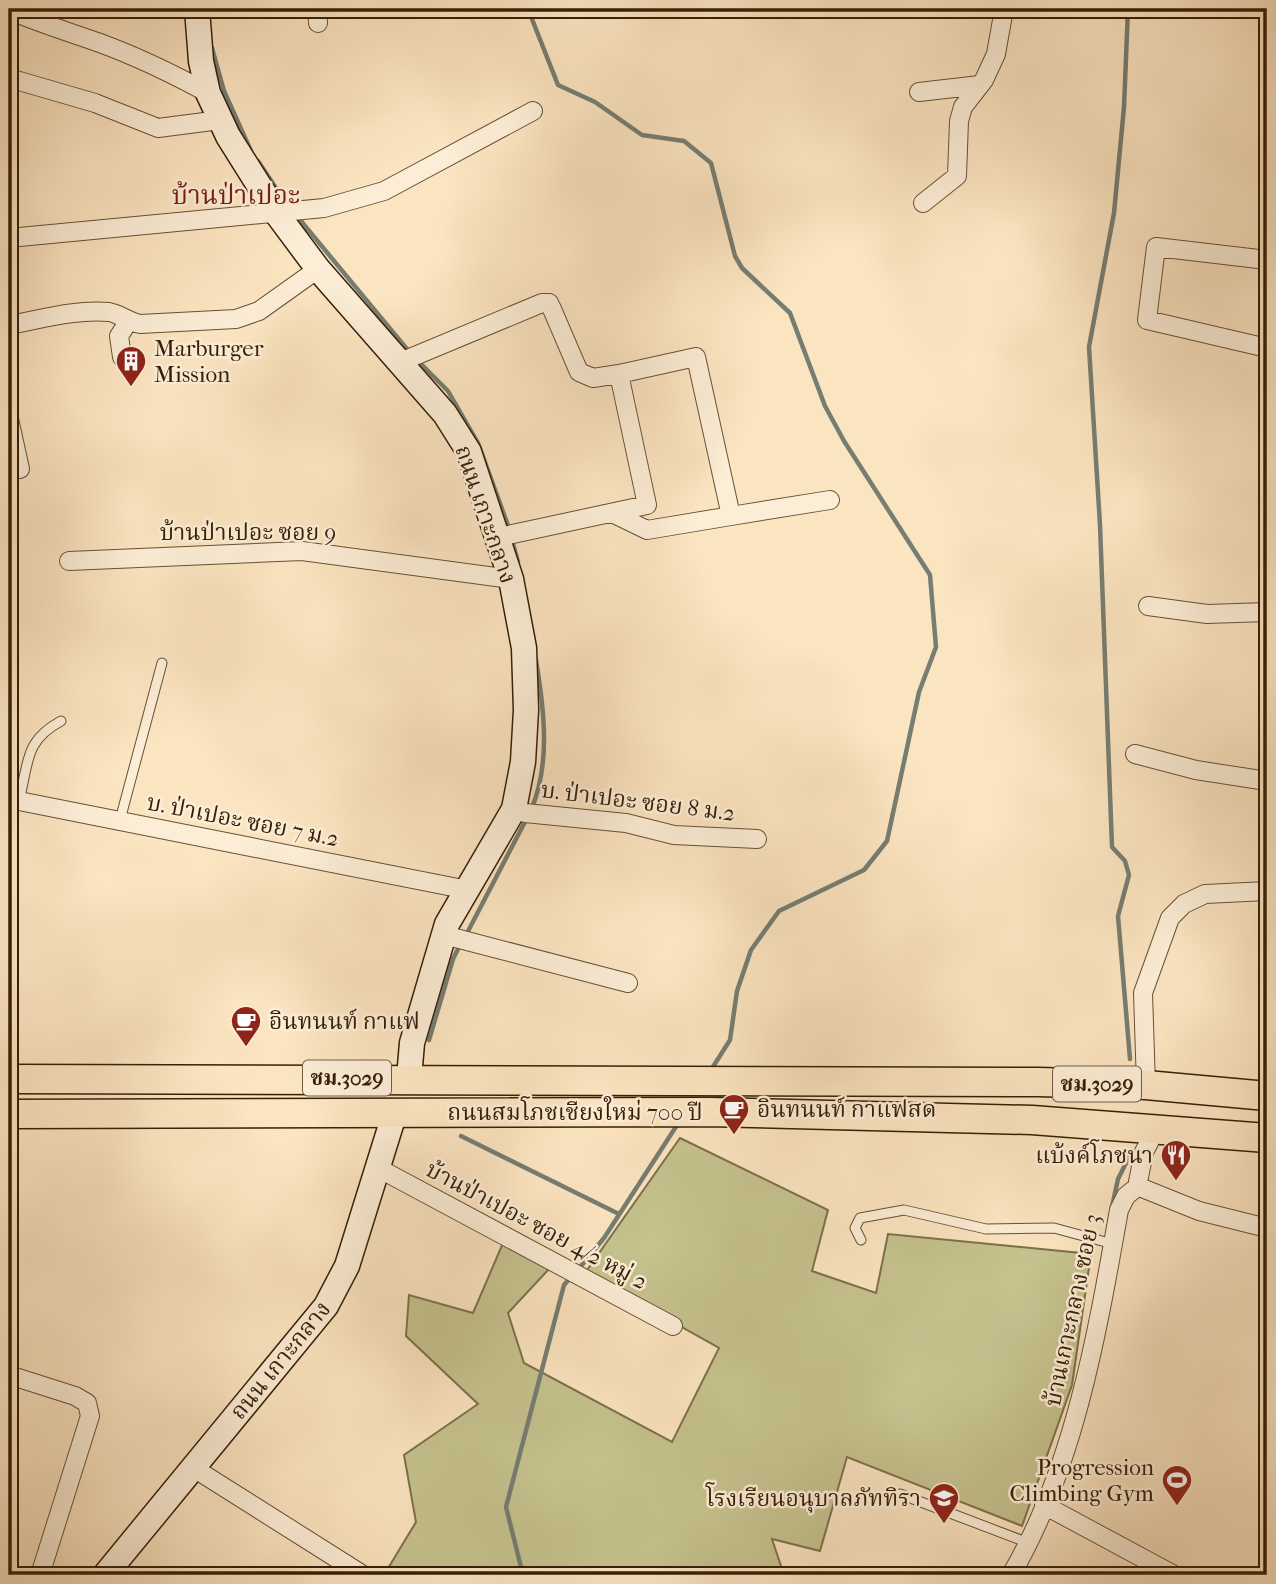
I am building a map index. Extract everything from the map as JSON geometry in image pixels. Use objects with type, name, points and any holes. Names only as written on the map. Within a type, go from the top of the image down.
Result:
[{"type":"main road","name":"ถนนสมโภชเชียงใหม่ 700 ปี","points":[[9,1079],[724,1079],[1146,1085],[1267,1096]]},
{"type":"main road","points":[[1201,1090],[1267,1083]]},
{"type":"main road","name":"ถนนสมโภชเชียงใหม่ 700 ปี","points":[[9,1114],[669,1111],[1032,1120],[1267,1138]]},
{"type":"main road","points":[[1201,1133],[1267,1147]]},
{"type":"street","points":[[9,9],[50,29],[99,43],[157,66],[208,93]]},
{"type":"street","name":"ถนน เกาะกลาง","points":[[197,9],[201,61],[208,93],[219,120],[289,213],[318,270],[409,358],[469,452],[507,535],[511,579],[524,648],[524,812],[468,890],[444,935],[412,1043],[409,1077]]},
{"type":"street","points":[[923,203],[957,176],[959,121],[963,107],[980,85],[996,54],[1004,9]]},
{"type":"street","points":[[9,78],[95,103],[158,128],[219,120]]},
{"type":"street","points":[[919,92],[980,85]]},
{"type":"street","points":[[9,238],[324,208],[384,191],[533,111]]},
{"type":"street","points":[[1267,260],[1156,247],[1147,320],[1267,348]]},
{"type":"street","points":[[9,325],[85,311],[113,313],[128,322],[236,319],[259,311],[318,270]]},
{"type":"street","points":[[409,358],[532,307],[549,303],[579,372],[593,378],[696,357],[731,516]]},
{"type":"street","points":[[122,357],[119,336],[128,322]]},
{"type":"street","points":[[507,535],[648,505],[619,374]]},
{"type":"street","points":[[9,419],[20,469]]},
{"type":"street","points":[[612,513],[647,530],[830,500]]},
{"type":"street","name":"บ้านป่าเปอะ ซอย 9","points":[[69,561],[302,551],[511,579]]},
{"type":"street","points":[[1148,606],[1207,614],[1267,612]]},
{"type":"street","points":[[1135,754],[1196,770],[1267,781]]},
{"type":"street","name":"บ. ป่าเปอะ ซอย 7 ม.2","points":[[14,800],[468,890]]},
{"type":"street","name":"บ. ป่าเปอะ ซอย 8 ม.2","points":[[524,812],[626,823],[674,835],[757,839]]},
{"type":"street","points":[[1146,1085],[1143,993],[1170,918],[1184,904],[1205,894],[1267,891]]},
{"type":"street","points":[[444,935],[628,983]]},
{"type":"street","name":"ถนน เกาะกลาง","points":[[105,1575],[326,1306],[347,1266],[395,1112]]},
{"type":"street","name":"บ้านเกาะกลาง ซอย 3","points":[[1011,1575],[1044,1506],[1090,1364],[1119,1210],[1126,1196],[1136,1187],[1144,1152],[1156,1129]]},
{"type":"street","name":"บ้านป่าเปอะ ซอย 4/2 หมู่ 2","points":[[378,1168],[673,1326]]},
{"type":"street","points":[[1136,1187],[1199,1211],[1267,1228]]},
{"type":"street","points":[[9,1375],[75,1396],[87,1403],[90,1416],[40,1575]]},
{"type":"street","points":[[192,1467],[363,1575]]},
{"type":"street","points":[[1044,1506],[1174,1575]]},
{"type":"lane","points":[[120,820],[162,663]]},
{"type":"lane","points":[[14,800],[34,741],[42,732],[61,721]]},
{"type":"lane","points":[[861,1240],[855,1228],[860,1218],[904,1210],[927,1213],[986,1229],[1054,1228],[1113,1244]]},
{"type":"lane","points":[[900,1494],[1027,1542]]},
{"type":"shaded area","points":[[680,1138],[828,1210],[812,1271],[876,1293],[888,1234],[1091,1254],[1072,1385],[1022,1526],[847,1457],[820,1551],[772,1539],[784,1575],[384,1575],[416,1522],[404,1455],[478,1404],[406,1336],[409,1295],[473,1313],[503,1243],[549,1269],[508,1313],[524,1363],[672,1442],[719,1348],[585,1273]]},
{"type":"waterway","points":[[528,9],[558,85],[595,102],[642,135],[684,141],[711,163],[735,256],[742,268],[790,313],[825,406],[844,441],[930,575],[936,647],[919,692],[887,841],[864,870],[779,911],[751,950],[737,991],[730,1040],[711,1070]]},
{"type":"waterway","points":[[1128,9],[1124,107],[1114,213],[1089,347],[1100,525],[1112,847],[1125,861],[1129,875],[1118,916],[1130,1059]]},
{"type":"waterway","points":[[212,48],[224,91],[251,151]]},
{"type":"waterway","points":[[258,161],[288,206]]},
{"type":"waterway","points":[[296,215],[411,354]]},
{"type":"waterway","points":[[417,360],[448,391],[478,443],[510,531]]},
{"type":"waterway","points":[[512,540],[518,562]]},
{"type":"waterway","points":[[531,810],[541,774],[544,736],[536,660]]},
{"type":"waterway","points":[[465,937],[527,818]]},
{"type":"waterway","points":[[429,1040],[453,959],[460,945]]},
{"type":"waterway","points":[[577,1271],[604,1238],[679,1122]]},
{"type":"waterway","points":[[461,1136],[619,1214]]},
{"type":"waterway","points":[[1112,1207],[1118,1179],[1130,1155]]},
{"type":"waterway","points":[[523,1575],[506,1507],[564,1285],[571,1277]]},
{"type":"place","name":"Marburger Mission","points":[[131,388]]},
{"type":"place","name":"อินทนนท์ กาแฟ","points":[[246,1048]]},
{"type":"place","name":"อินทนนท์ กาแฟสด","points":[[734,1136]]},
{"type":"place","name":"แบ้งค์โภชนา","points":[[1176,1182]]},
{"type":"place","name":"Progression Climbing Gym","points":[[1177,1507]]},
{"type":"place","name":"โรงเรียนอนุบาลภัททิรา","points":[[944,1525]]},
{"type":"district","name":"บ้านป่าเปอะ","points":[[236,195]]}]
